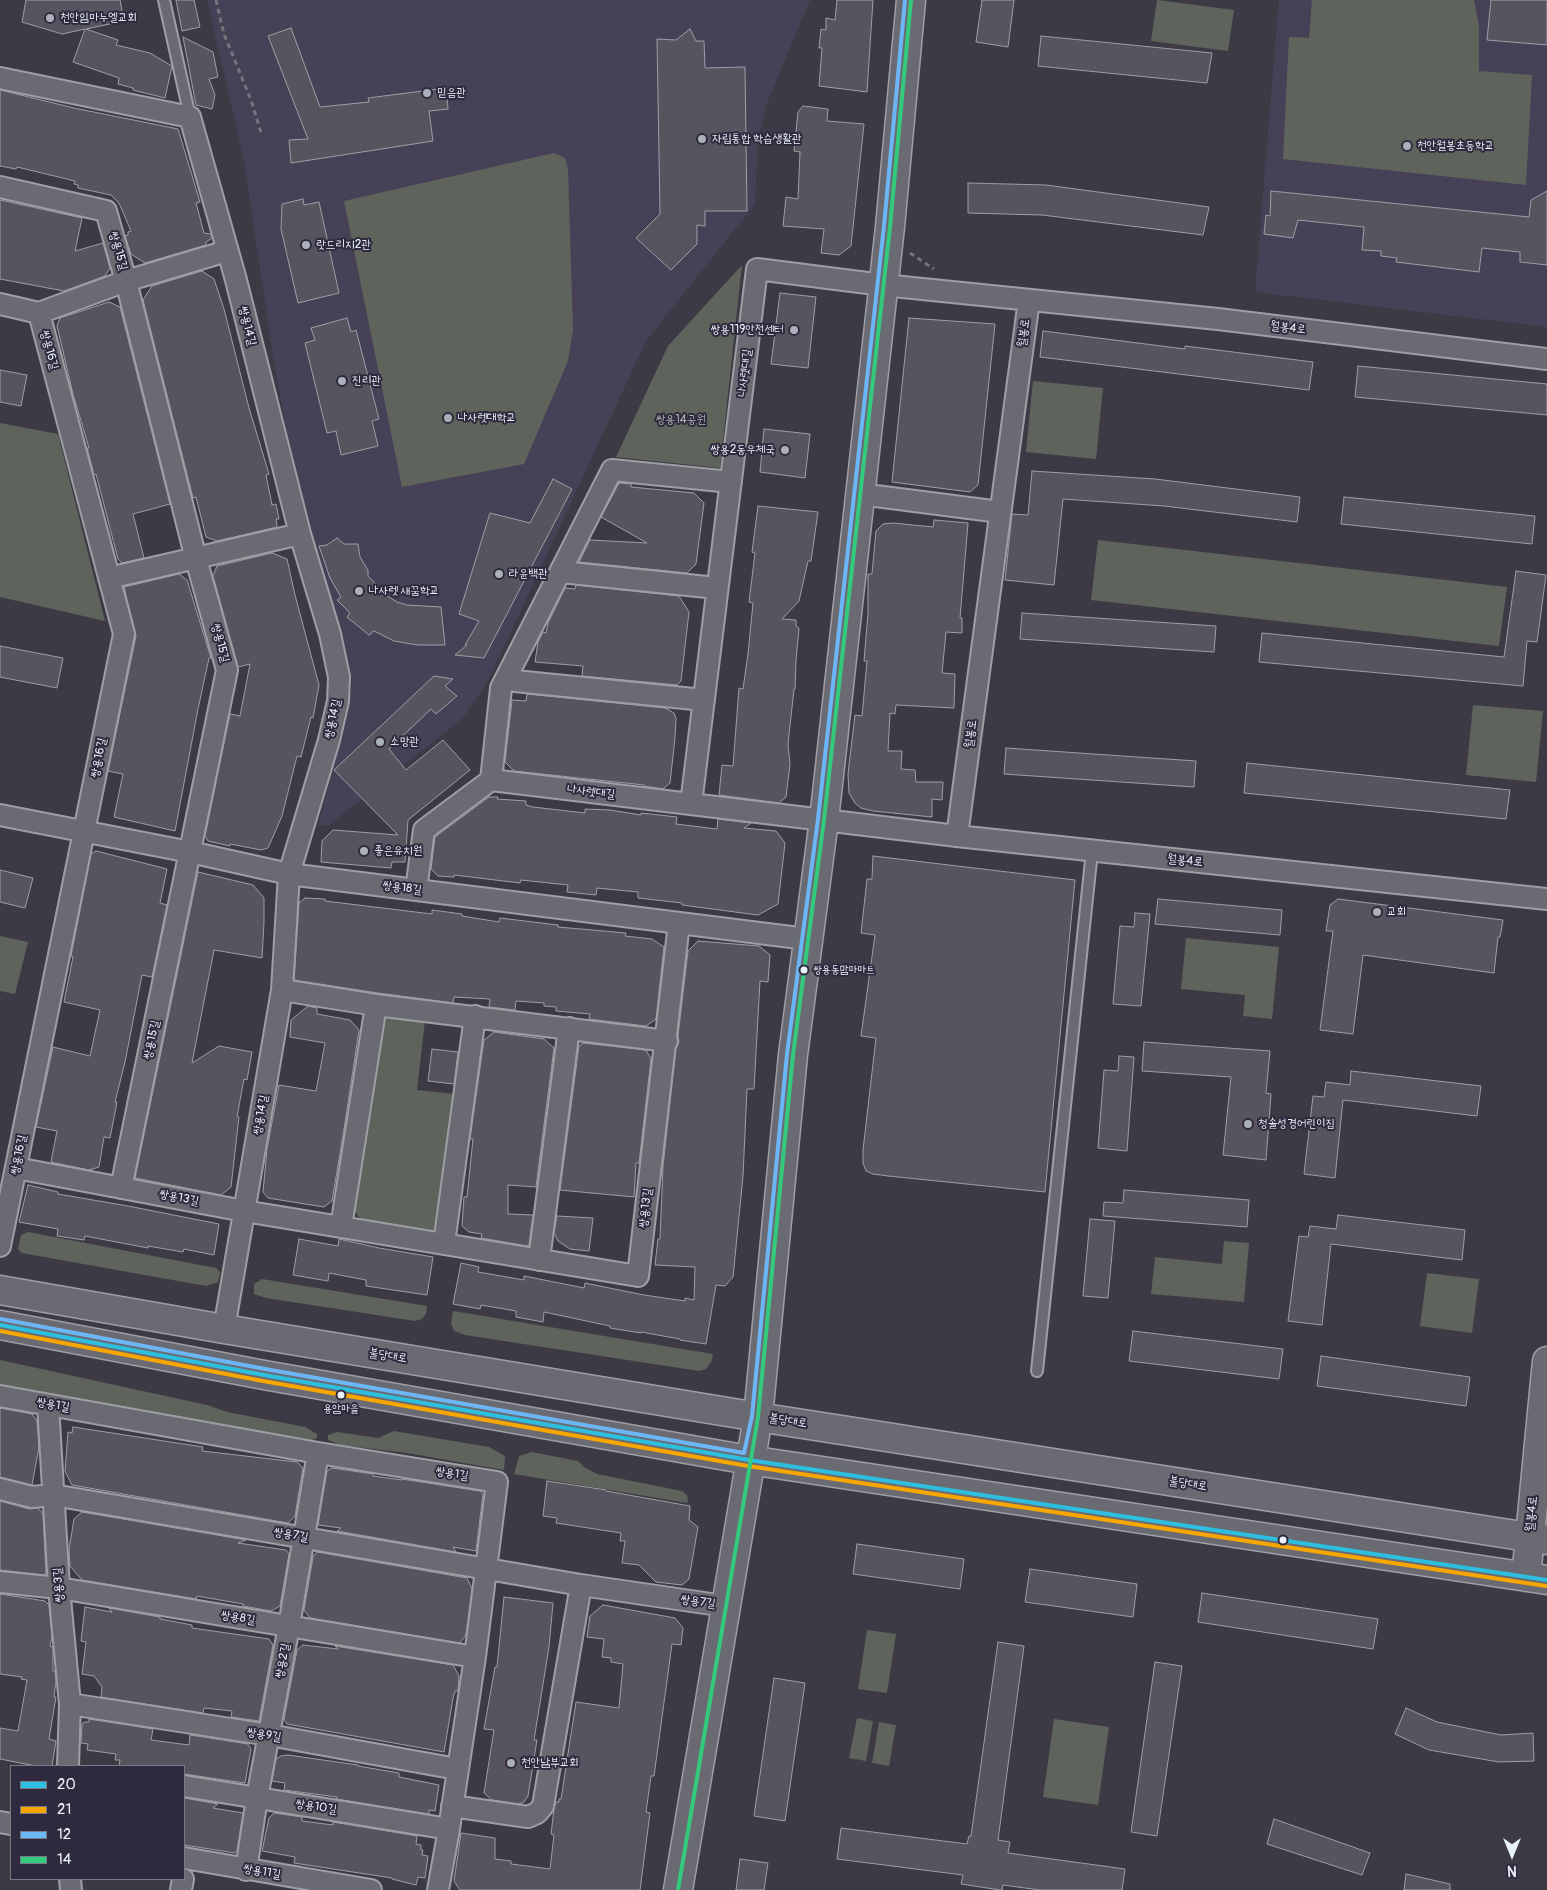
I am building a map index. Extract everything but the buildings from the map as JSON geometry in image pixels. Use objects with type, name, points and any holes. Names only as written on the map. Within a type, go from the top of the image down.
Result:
[{"type":"main road","points":[[678,1890],[749,1460],[758,1417],[793,1055],[824,820],[883,285],[911,0]]},
{"type":"main road","name":"불당대로","points":[[0,1290],[758,1417],[1538,1539]]},
{"type":"main road","points":[[0,1325],[264,1376],[749,1460],[1537,1579]]},
{"type":"main road","name":"월봉4로","points":[[1537,1579],[1547,1361]]},
{"type":"street","points":[[0,78],[190,117]]},
{"type":"street","name":"쌍용14길","points":[[190,117],[228,251],[300,534],[330,634],[339,678],[338,701],[329,740],[289,874],[282,990],[224,1329]]},
{"type":"street","name":"쌍용15길","points":[[0,187],[106,211],[227,670],[122,1188]]},
{"type":"street","points":[[39,313],[126,281],[228,251]]},
{"type":"street","name":"나사렛대길","points":[[691,804],[758,270],[883,285]]},
{"type":"street","points":[[883,285],[1029,300]]},
{"type":"street","name":"월봉4로","points":[[1029,300],[1218,319],[1547,358]]},
{"type":"street","name":"월봉로","points":[[957,836],[1029,300]]},
{"type":"street","name":"쌍용16길","points":[[0,304],[39,313],[124,634],[0,1246]]},
{"type":"street","points":[[416,890],[424,830],[491,780],[501,688],[612,470],[731,482]]},
{"type":"street","points":[[860,494],[1000,512]]},
{"type":"street","points":[[109,578],[300,534]]},
{"type":"street","points":[[560,572],[717,588]]},
{"type":"street","points":[[505,680],[704,700]]},
{"type":"street","name":"나사렛대길","points":[[491,780],[824,820]]},
{"type":"street","name":"쌍용18길","points":[[0,815],[190,852],[289,874],[807,939]]},
{"type":"street","name":"월봉4로","points":[[824,820],[1092,851],[1547,899]]},
{"type":"street","name":"쌍용13길","points":[[16,1168],[244,1211],[638,1276],[679,923]]},
{"type":"street","points":[[282,990],[376,1005],[666,1041]]},
{"type":"street","points":[[341,1227],[376,1005]]},
{"type":"street","points":[[444,1244],[475,1016]]},
{"type":"street","points":[[539,1260],[569,1028]]},
{"type":"street","name":"쌍용1길","points":[[0,1396],[318,1453],[497,1482],[475,1656],[438,1890]]},
{"type":"street","name":"쌍용3길","points":[[48,1404],[59,1588],[70,1704],[68,1765]]},
{"type":"street","name":"쌍용2길","points":[[246,1870],[257,1798],[305,1538],[318,1453]]},
{"type":"street","name":"쌍용7길","points":[[0,1489],[32,1496],[54,1495],[581,1585],[726,1606]]},
{"type":"street","name":"쌍용8길","points":[[0,1582],[59,1588],[475,1656]]},
{"type":"street","points":[[452,1806],[528,1817],[537,1813],[543,1806],[581,1585]]},
{"type":"street","name":"쌍용9길","points":[[70,1704],[269,1735],[458,1769]]},
{"type":"street","name":"쌍용10길","points":[[185,1786],[449,1829]]},
{"type":"street","name":"쌍용11길","points":[[185,1864],[246,1870],[308,1885],[371,1890]]},
{"type":"lane","name":"쌍용14길","points":[[164,0],[190,117]]},
{"type":"lane","points":[[1036,1371],[1092,851]]},
{"type":"path","points":[[216,0],[224,34],[251,100],[262,136]]},
{"type":"shaded area","name":"나사렛대학교","points":[[207,0],[810,0],[767,103],[758,139],[755,204],[646,341],[488,681],[462,719],[329,825],[318,826],[347,716],[352,682],[298,494],[273,356],[244,160]]},
{"type":"shaded area","name":"천안월봉초등학교","points":[[1279,0],[1547,0],[1547,327],[1255,292]]},
{"type":"green space","points":[[1157,0],[1234,10],[1228,51],[1151,41]]},
{"type":"green space","points":[[1312,0],[1474,0],[1479,26],[1479,71],[1532,75],[1526,185],[1283,159],[1289,37],[1309,38]]},
{"type":"green space","points":[[554,153],[565,158],[568,169],[573,330],[568,361],[524,464],[402,487],[344,201]]},
{"type":"green space","name":"쌍용14공원","points":[[742,265],[720,468],[616,457],[668,346]]},
{"type":"green space","points":[[1033,381],[1103,388],[1096,459],[1026,452]]},
{"type":"green space","points":[[0,423],[58,434],[105,621],[0,597]]},
{"type":"green space","points":[[1098,540],[1507,587],[1499,646],[1091,600]]},
{"type":"green space","points":[[1473,705],[1543,711],[1536,782],[1466,775]]},
{"type":"green space","points":[[0,936],[28,942],[15,994],[0,991]]},
{"type":"green space","points":[[1186,938],[1279,947],[1272,1019],[1243,1016],[1245,995],[1181,989]]},
{"type":"green space","points":[[393,1016],[425,1020],[417,1090],[455,1094],[439,1227],[434,1234],[365,1226],[353,1205],[383,1020]]},
{"type":"green space","points":[[28,1232],[216,1268],[220,1272],[218,1282],[206,1286],[22,1253],[18,1249],[21,1235]]},
{"type":"green space","points":[[1224,1241],[1249,1243],[1244,1302],[1151,1294],[1155,1257],[1222,1264]]},
{"type":"green space","points":[[1427,1273],[1479,1279],[1472,1333],[1420,1326]]},
{"type":"green space","points":[[262,1279],[427,1306],[426,1314],[422,1319],[415,1321],[266,1298],[254,1294],[254,1284]]},
{"type":"green space","points":[[453,1311],[713,1354],[711,1362],[706,1369],[699,1371],[465,1335],[454,1331],[451,1323]]},
{"type":"green space","points":[[0,1360],[207,1405],[227,1412],[305,1427],[317,1434],[317,1438],[312,1440],[0,1388]]},
{"type":"green space","points":[[394,1431],[489,1447],[505,1456],[504,1470],[407,1453],[341,1445],[328,1440],[328,1435],[337,1432],[378,1438]]},
{"type":"green space","points":[[532,1452],[578,1461],[584,1467],[597,1474],[682,1491],[687,1495],[688,1501],[687,1503],[514,1474],[519,1456]]},
{"type":"green space","points":[[867,1630],[896,1634],[887,1693],[858,1689]]},
{"type":"green space","points":[[857,1718],[873,1721],[866,1761],[849,1758]]},
{"type":"green space","points":[[1054,1719],[1109,1727],[1098,1805],[1043,1797]]},
{"type":"green space","points":[[879,1722],[896,1725],[889,1766],[872,1763]]},
{"type":"transit line","name":"12","points":[[1,1319],[265,1369],[744,1453],[752,1416],[787,1054],[818,819],[884,226],[905,0]]},
{"type":"transit line","name":"14","points":[[678,1890],[758,1417],[793,1055],[824,820],[890,227],[911,0]]},
{"type":"transit line","name":"20","points":[[0,1325],[264,1375],[749,1460],[1547,1580]]},
{"type":"transit line","name":"21","points":[[0,1331],[263,1381],[748,1466],[1546,1586]]},
{"type":"place","name":"천안임마누엘교회","points":[[50,18]]},
{"type":"place","name":"믿음관","points":[[427,93]]},
{"type":"place","name":"자립통합 학습생활관","points":[[702,139]]},
{"type":"place","name":"천안월봉초등학교","points":[[1407,146]]},
{"type":"place","name":"랏드리지2관","points":[[306,245]]},
{"type":"place","name":"쌍용119안전센터","points":[[794,330]]},
{"type":"place","name":"진리관","points":[[342,381]]},
{"type":"place","name":"나사렛대학교","points":[[448,418]]},
{"type":"place","name":"쌍용2동우체국","points":[[785,450]]},
{"type":"place","name":"라윤백관","points":[[499,574]]},
{"type":"place","name":"나사렛 새꿈학교","points":[[359,591]]},
{"type":"place","name":"소망관","points":[[380,742]]},
{"type":"place","name":"좋은유치원","points":[[364,851]]},
{"type":"place","name":"교회","points":[[1377,912]]},
{"type":"place","name":"쌍용동맘마마트","points":[[804,970]]},
{"type":"place","name":"청솔성경어린이집","points":[[1248,1124]]},
{"type":"place","name":"용암마을","points":[[341,1395]]},
{"type":"place","name":"천안남부교회","points":[[511,1763]]}]
